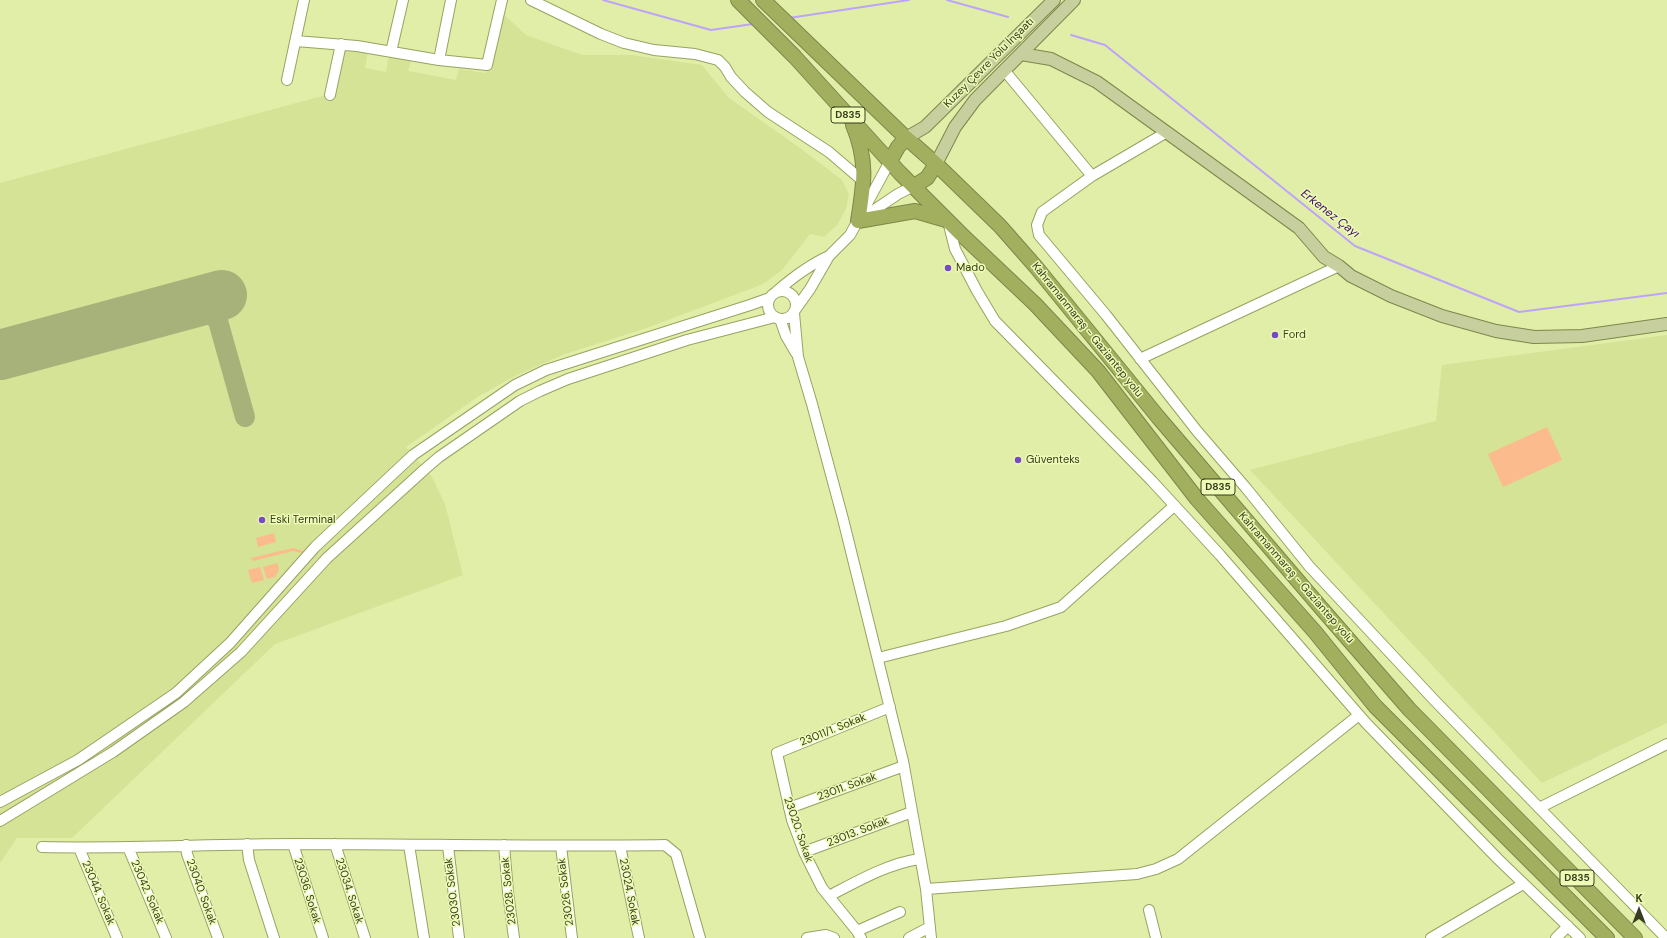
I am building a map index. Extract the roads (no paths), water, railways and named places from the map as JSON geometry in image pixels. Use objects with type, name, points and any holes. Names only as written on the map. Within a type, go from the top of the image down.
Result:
[{"type":"highway","name":"D835","points":[[738,0],[795,57],[890,161]]},
{"type":"highway","name":"D835","points":[[763,0],[906,138]]},
{"type":"highway","points":[[850,117],[864,160],[864,182],[858,222],[914,211],[948,220]]},
{"type":"highway","points":[[890,161],[898,147],[906,138]]},
{"type":"highway","name":"Kahramanmaraş - Gaziantep yolu","points":[[906,138],[936,164],[1000,226],[1163,423],[1409,709],[1635,938]]},
{"type":"highway","name":"Kahramanmaraş - Gaziantep yolu","points":[[890,161],[960,234],[1035,304],[1098,370],[1197,500],[1315,632],[1376,706],[1607,938]]},
{"type":"highway","points":[[914,186],[927,178],[936,164]]},
{"type":"main road","name":"Kuzey Çevre Yolu İnşaatı","points":[[906,138],[925,127],[1054,0]]},
{"type":"main road","points":[[936,164],[955,127],[975,100],[1074,0]]},
{"type":"main road","points":[[1021,54],[1051,59],[1097,82],[1299,228],[1324,257],[1351,276],[1391,296],[1442,316],[1496,331],[1534,337],[1582,336],[1667,324]]},
{"type":"street","points":[[287,80],[304,0]]},
{"type":"street","points":[[391,52],[403,0]]},
{"type":"street","points":[[438,60],[451,0]]},
{"type":"street","points":[[296,41],[341,44],[438,60],[487,65],[502,0]]},
{"type":"street","points":[[531,0],[601,34],[624,43],[654,50],[695,54],[718,60],[725,66],[731,77],[745,92],[768,112],[829,152],[864,182]]},
{"type":"street","points":[[330,95],[341,44]]},
{"type":"street","points":[[1004,70],[1092,176]]},
{"type":"street","points":[[1167,132],[1092,176],[1042,212],[1038,220],[1037,230],[1039,235],[1140,358],[1197,431],[1246,488],[1309,566],[1436,702],[1666,938]]},
{"type":"street","points":[[0,821],[113,752],[184,702],[241,652],[322,564],[438,457],[520,401],[568,379],[665,347],[734,327],[777,318],[788,318],[795,311],[810,289],[829,256],[850,235],[890,161]]},
{"type":"street","points":[[858,222],[898,194],[914,186]]},
{"type":"street","points":[[948,220],[955,249],[995,321],[1220,555],[1359,715],[1498,859],[1580,938]]},
{"type":"street","points":[[798,357],[777,318],[769,310],[768,302],[773,295],[791,279],[815,262],[829,256]]},
{"type":"street","points":[[1140,358],[1338,266]]},
{"type":"street","points":[[0,802],[78,760],[176,693],[230,643],[310,553],[347,516],[413,455],[515,385],[546,370],[750,305],[786,291],[794,296],[796,305],[795,311],[798,357],[841,513],[904,766],[919,859],[926,889],[931,938]]},
{"type":"street","points":[[878,658],[1006,626],[1061,607],[1174,506]]},
{"type":"street","points":[[310,553],[322,564]]},
{"type":"street","name":"23011/1. Sokak","points":[[777,754],[890,707]]},
{"type":"street","points":[[926,889],[1137,874],[1156,869],[1178,860],[1359,715]]},
{"type":"street","points":[[1539,808],[1667,744]]},
{"type":"street","name":"23020. Sokak","points":[[777,754],[789,808],[804,852],[822,888],[859,935]]},
{"type":"street","name":"23011. Sokak","points":[[789,808],[904,766]]},
{"type":"street","name":"23013. Sokak","points":[[804,852],[912,812]]},
{"type":"street","points":[[247,844],[249,860],[274,938]]},
{"type":"street","points":[[42,847],[79,848],[247,844],[448,846],[665,845],[676,854],[700,938]]},
{"type":"street","name":"23036. Sokak","points":[[293,844],[323,938]]},
{"type":"street","name":"23034. Sokak","points":[[335,844],[364,938]]},
{"type":"street","name":"23040. Sokak","points":[[186,845],[187,854],[218,938]]},
{"type":"street","points":[[409,845],[424,938]]},
{"type":"street","name":"23028. Sokak","points":[[504,845],[514,938]]},
{"type":"street","name":"23030. Sokak","points":[[448,846],[459,938]]},
{"type":"street","name":"23026. Sokak","points":[[561,846],[572,938]]},
{"type":"street","name":"23024. Sokak","points":[[620,846],[639,938]]},
{"type":"street","name":"23042. Sokak","points":[[128,847],[166,938]]},
{"type":"street","name":"23044. Sokak","points":[[79,848],[117,938]]},
{"type":"street","points":[[829,896],[880,870],[919,859]]},
{"type":"street","points":[[1430,938],[1523,884]]},
{"type":"street","points":[[1148,910],[1156,938]]},
{"type":"street","points":[[859,935],[900,912]]},
{"type":"street","points":[[1556,938],[1568,926]]},
{"type":"street","points":[[909,938],[930,927]]},
{"type":"street","points":[[807,938],[826,935],[834,938]]},
{"type":"waterway","name":"Erkenez Çayı","points":[[603,0],[711,30],[753,24]]},
{"type":"waterway","name":"Erkenez Çayı","points":[[789,18],[909,0]]},
{"type":"waterway","name":"Erkenez Çayı","points":[[947,0],[1008,17]]},
{"type":"waterway","name":"Erkenez Çayı","points":[[1071,35],[1105,45],[1355,246],[1519,312],[1667,293]]},
{"type":"place","name":"Mado","points":[[948,268]]},
{"type":"place","name":"Ford","points":[[1275,335]]},
{"type":"place","name":"Güventeks","points":[[1018,460]]},
{"type":"place","name":"Eski Terminal","points":[[262,520]]}]
